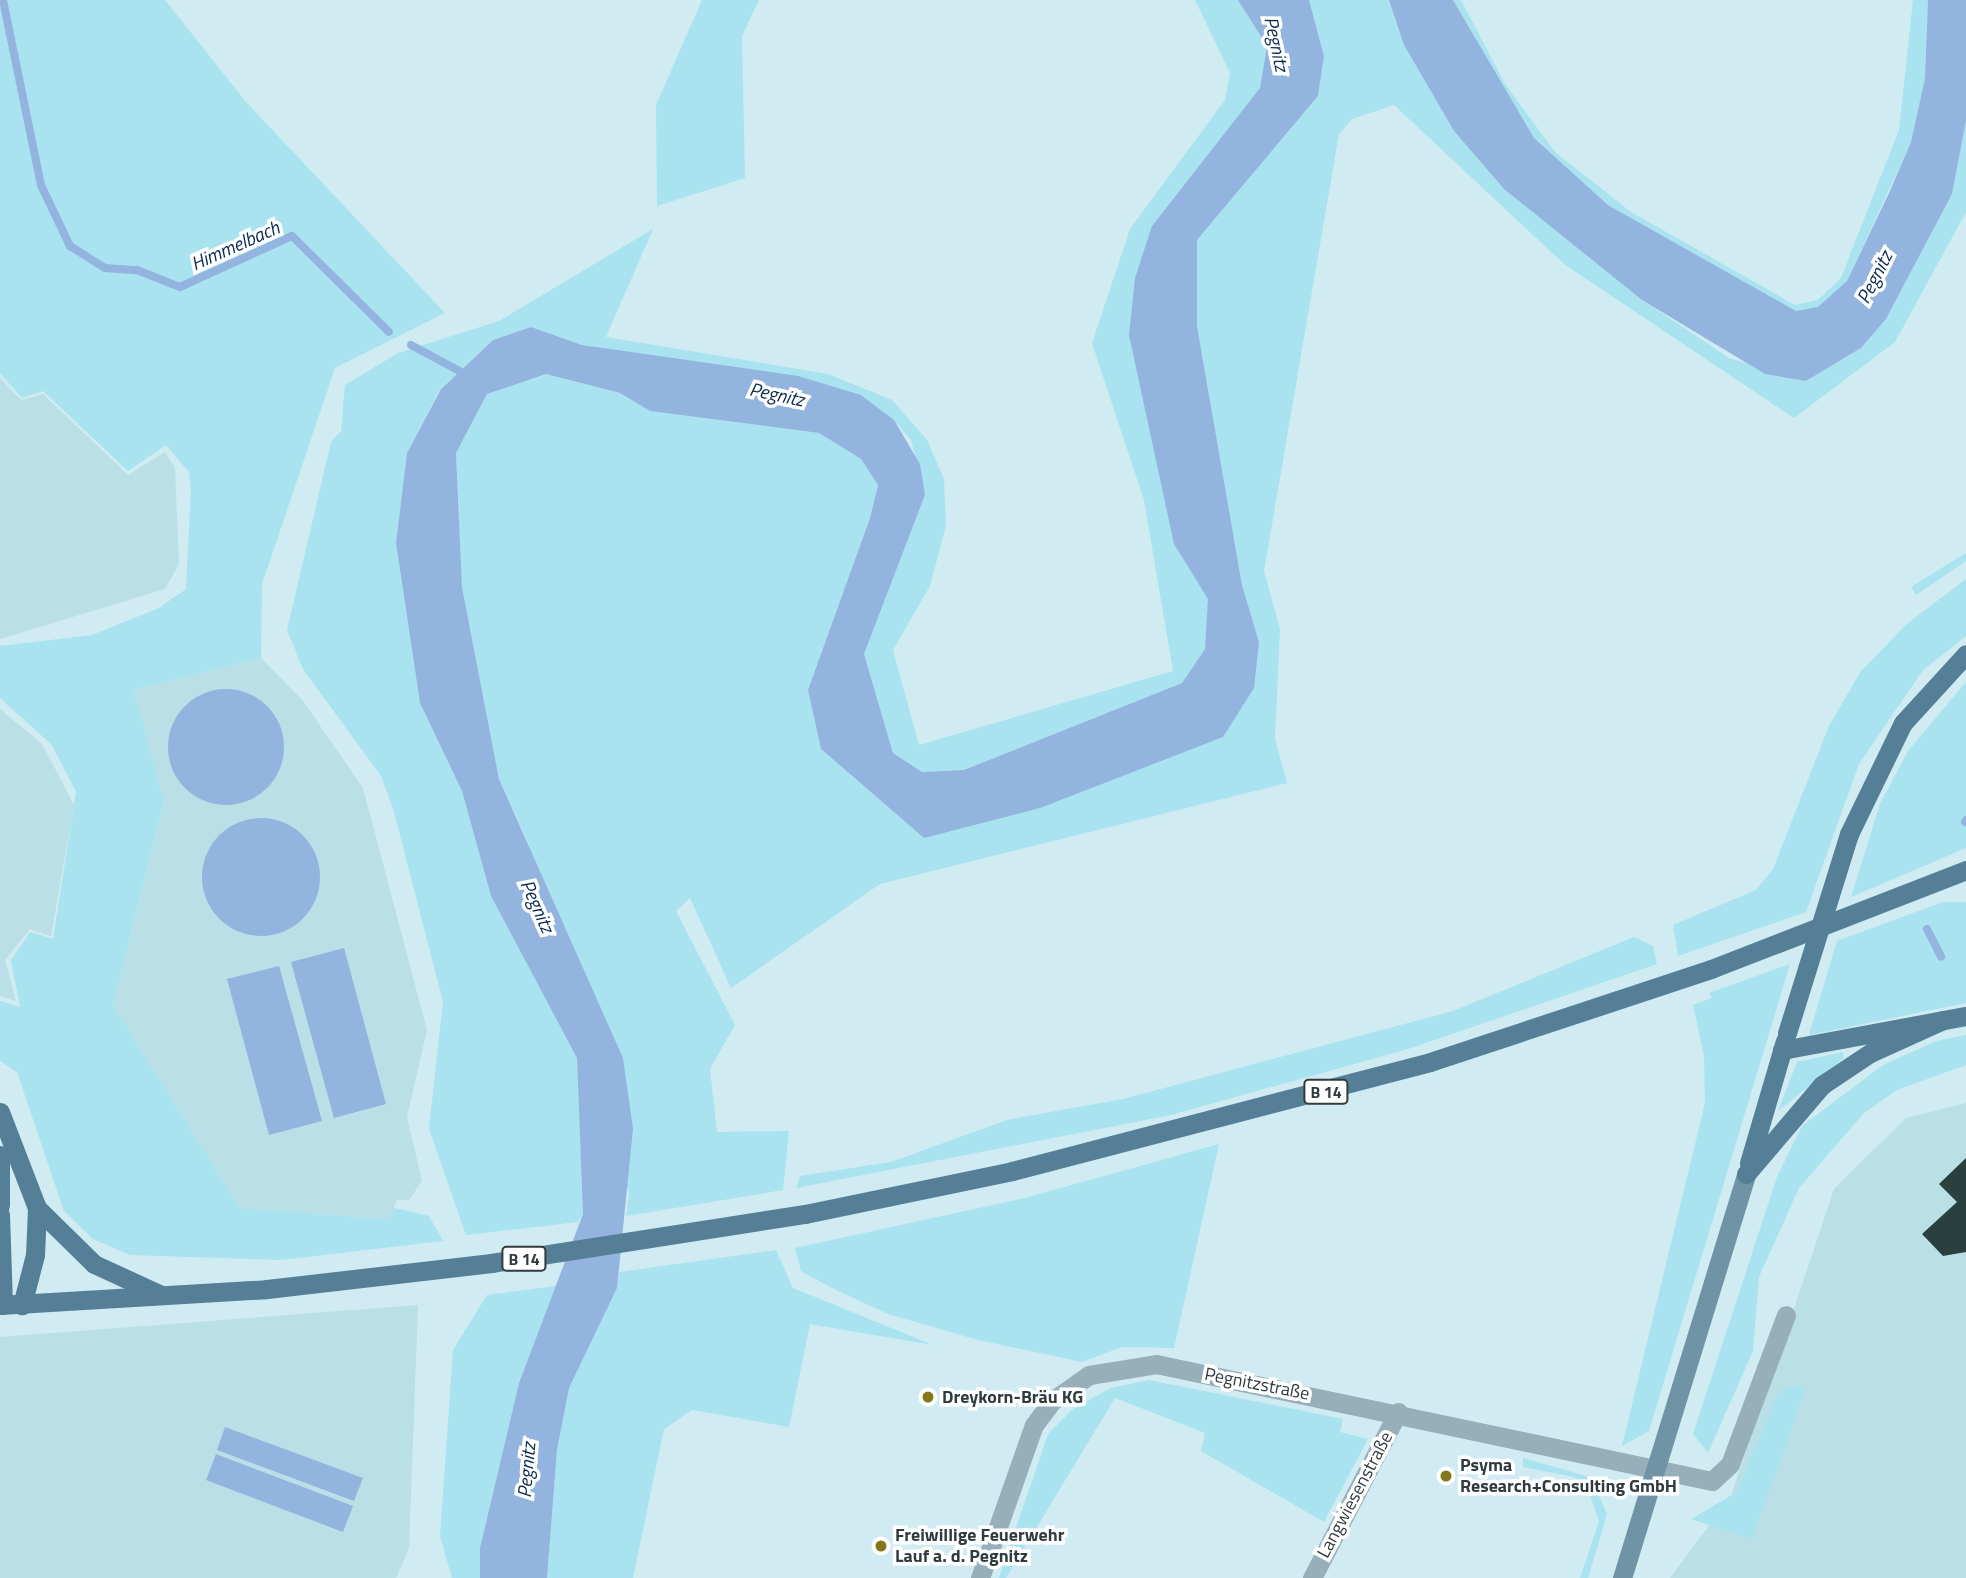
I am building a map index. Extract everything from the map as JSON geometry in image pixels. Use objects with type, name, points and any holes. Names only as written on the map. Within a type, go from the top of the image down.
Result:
[{"type":"main road","points":[[1622,1578],[1699,1335],[1849,834],[1903,723],[1966,654]]},
{"type":"main road","name":"B 14","points":[[9,1305],[166,1297],[386,1277],[688,1234],[1012,1171],[1313,1096],[1636,995],[1712,969],[1966,870]]},
{"type":"main road","points":[[1785,1042],[1966,1016]]},
{"type":"main road","points":[[1746,1174],[1822,1085],[1870,1053],[1943,1020]]},
{"type":"main road","points":[[0,1112],[37,1208],[35,1255],[9,1305]]},
{"type":"main road","points":[[0,1155],[0,1205]]},
{"type":"main road","points":[[37,1208],[94,1264],[166,1297]]},
{"type":"main road","points":[[0,1214],[9,1305]]},
{"type":"street","name":"Pegnitzstraße","points":[[980,1578],[1034,1425],[1052,1401],[1089,1375],[1156,1364],[1398,1412],[1656,1471],[1712,1480],[1730,1464],[1786,1315]]},
{"type":"street","name":"Langwiesenstraße","points":[[1312,1578],[1398,1412]]},
{"type":"shaded area","points":[[0,0],[165,0],[246,102],[445,313],[335,368],[262,584],[261,658],[134,690],[164,802],[113,1005],[240,1208],[388,1219],[394,1208],[429,1216],[443,1241],[281,1260],[130,1255],[93,1239],[64,1211],[17,1072],[0,1061],[0,1001],[20,1007],[11,960],[30,932],[53,939],[76,792],[52,745],[0,698],[0,646],[92,635],[159,608],[186,589],[191,489],[189,472],[166,445],[128,471],[43,391],[22,398],[0,373]]},
{"type":"shaded area","points":[[702,0],[759,0],[742,36],[745,178],[657,206],[656,105]]},
{"type":"shaded area","points":[[1195,0],[1238,0],[1267,46],[1260,88],[1152,226],[1174,544],[1209,599],[1205,649],[1182,683],[964,770],[922,772],[893,753],[864,654],[925,495],[911,440],[894,420],[861,395],[582,345],[531,327],[493,340],[440,389],[407,453],[396,543],[420,703],[462,791],[491,896],[577,1057],[583,1214],[578,1222],[466,1235],[429,1129],[443,1002],[393,808],[381,776],[303,669],[287,630],[331,442],[341,431],[345,385],[398,353],[499,321],[653,229],[606,337],[828,374],[892,400],[927,440],[944,479],[946,526],[930,586],[893,650],[919,745],[1173,671],[1144,500],[1092,343],[1130,229],[1225,100],[1230,73]]},
{"type":"shaded area","points":[[1309,0],[1389,0],[1404,45],[1454,131],[1504,189],[1642,300],[1729,358],[1806,381],[1861,348],[1886,319],[1952,194],[1966,121],[1966,212],[1895,342],[1794,418],[1564,264],[1394,105],[1352,119],[1339,134],[1264,571],[1280,629],[1275,739],[1287,783],[880,884],[731,988],[690,898],[676,911],[735,1025],[710,1069],[717,1132],[789,1131],[783,1190],[626,1216],[629,1194],[528,842],[499,779],[462,587],[456,453],[487,394],[546,374],[620,393],[650,411],[819,433],[861,459],[878,485],[870,518],[808,690],[821,749],[924,838],[1259,642],[1242,585],[1197,326],[1197,240],[1318,96],[1324,56]]},
{"type":"shaded area","points":[[1453,0],[1461,0],[1505,84],[1555,152],[1631,212],[1795,305],[1818,300],[1841,278],[1899,130],[1913,0],[1928,0],[1925,78],[1911,142],[1847,281],[1818,308],[1796,311],[1608,205],[1534,138]]},
{"type":"shaded area","points":[[0,378],[21,400],[43,394],[128,475],[165,452],[175,468],[179,564],[165,589],[0,639]]},
{"type":"shaded area","points":[[1966,553],[1966,561],[1916,595],[1911,587]]},
{"type":"shaded area","points":[[1966,579],[1966,636],[1923,670],[1859,764],[1806,912],[1678,956],[1673,925],[1756,890],[1773,869],[1829,726],[1861,671],[1908,623]]},
{"type":"shaded area","points":[[261,658],[303,701],[363,788],[427,1030],[407,1117],[422,1181],[409,1200],[397,1200],[389,1219],[240,1208],[113,1005],[164,803],[134,690]]},
{"type":"shaded area","points":[[1966,682],[1966,848],[1851,897],[1880,804],[1908,751]]},
{"type":"shaded area","points":[[0,709],[42,744],[74,805],[51,936],[30,929],[5,960],[16,1001],[0,996]]},
{"type":"shaded area","points":[[1943,902],[1966,902],[1966,1003],[1809,1035],[1837,941]]},
{"type":"shaded area","points":[[1634,937],[1653,946],[1657,964],[1408,1049],[1171,1115],[796,1188],[800,1176],[891,1162],[1007,1120],[1123,1099],[1453,1011]]},
{"type":"shaded area","points":[[1790,964],[1649,1431],[1622,1446],[1705,1103],[1704,1055],[1693,1005],[1712,998],[1709,993]]},
{"type":"shaded area","points":[[1966,1035],[1966,1065],[1897,1090],[1864,1113],[1799,1188],[1759,1277],[1753,1351],[1708,1453],[1693,1434],[1777,1177],[1802,1126],[1883,1065],[1936,1041]]},
{"type":"shaded area","points":[[1843,1052],[1844,1058],[1778,1111],[1797,1062]]},
{"type":"shaded area","points":[[1966,1103],[1966,1578],[1670,1578],[1731,1496],[1834,1189],[1906,1118]]},
{"type":"shaded area","points":[[1219,1144],[1174,1348],[1122,1347],[1082,1362],[978,1340],[888,1314],[801,1271],[795,1248],[1025,1198]]},
{"type":"shaded area","points":[[776,1250],[793,1288],[933,1345],[810,1324],[789,1427],[692,1410],[664,1429],[633,1578],[547,1578],[557,1450],[569,1388],[617,1288],[619,1272]]},
{"type":"shaded area","points":[[556,1286],[519,1383],[480,1548],[480,1578],[452,1578],[440,1536],[453,1350],[487,1295]]},
{"type":"shaded area","points":[[418,1305],[409,1548],[396,1578],[0,1578],[0,1337]]},
{"type":"shaded area","points":[[1149,1380],[1343,1419],[1340,1432],[1368,1439],[1324,1522],[1201,1451],[1205,1433],[1115,1398],[1006,1578],[999,1578],[1048,1434],[1074,1408],[1111,1388]]},
{"type":"shaded area","points":[[1798,1386],[1806,1389],[1752,1539],[1691,1519],[1737,1492],[1775,1400],[1782,1389]]},
{"type":"shaded area","points":[[1523,1458],[1586,1476],[1599,1496],[1607,1514],[1588,1578],[1580,1578],[1599,1521],[1588,1490],[1574,1477],[1523,1467]]},
{"type":"water","name":"Pegnitz","points":[[1238,0],[1309,0],[1324,56],[1318,96],[1197,240],[1197,326],[1242,585],[1259,642],[1254,688],[1223,737],[1040,808],[924,838],[821,749],[808,690],[870,518],[878,485],[861,459],[819,433],[650,411],[620,393],[546,374],[487,394],[456,453],[462,587],[499,779],[623,1058],[633,1129],[617,1288],[569,1388],[557,1450],[547,1578],[480,1578],[480,1548],[519,1383],[583,1214],[577,1058],[491,896],[462,791],[420,703],[396,543],[407,453],[441,389],[493,340],[531,327],[582,345],[798,376],[861,395],[894,420],[920,464],[925,495],[864,654],[893,753],[922,772],[964,770],[1182,683],[1205,649],[1208,599],[1174,544],[1129,335],[1135,278],[1152,226],[1260,88],[1267,46]]},
{"type":"water","name":"Pegnitz","points":[[1389,0],[1453,0],[1534,138],[1608,205],[1796,311],[1818,307],[1847,281],[1911,142],[1925,78],[1928,0],[1966,0],[1966,121],[1952,194],[1886,319],[1861,348],[1806,381],[1765,374],[1642,300],[1504,189],[1454,131],[1404,45]]},
{"type":"water","points":[[226,689],[248,694],[267,706],[279,725],[284,747],[279,769],[267,788],[248,800],[226,805],[204,800],[185,788],[173,769],[168,747],[173,725],[185,706],[204,694]]},
{"type":"water","points":[[261,818],[294,828],[310,844],[320,877],[310,910],[294,926],[261,936],[228,926],[212,910],[202,877],[212,844],[228,828]]},
{"type":"water","points":[[344,948],[386,1104],[334,1118],[291,962]]},
{"type":"water","points":[[279,966],[322,1121],[269,1135],[227,979]]},
{"type":"water","points":[[225,1427],[363,1478],[354,1501],[217,1450]]},
{"type":"water","points":[[216,1454],[353,1506],[343,1532],[206,1480]]},
{"type":"building","points":[[1966,1158],[1966,1252],[1943,1256],[1922,1234],[1957,1202],[1939,1184]]},
{"type":"waterway","name":"Himmelbach","points":[[3,0],[41,185],[70,246],[105,268],[137,270],[180,287],[292,236],[389,332]]},
{"type":"waterway","name":"Himmelbach","points":[[411,345],[467,375]]},
{"type":"waterway","points":[[1927,929],[1941,957]]},
{"type":"place","name":"Dreykorn-Bräu KG","points":[[928,1397]]},
{"type":"place","name":"Psyma Research+Consulting GmbH","points":[[1446,1476]]},
{"type":"place","name":"Freiwillige Feuerwehr Lauf a. d. Pegnitz","points":[[881,1546]]}]
